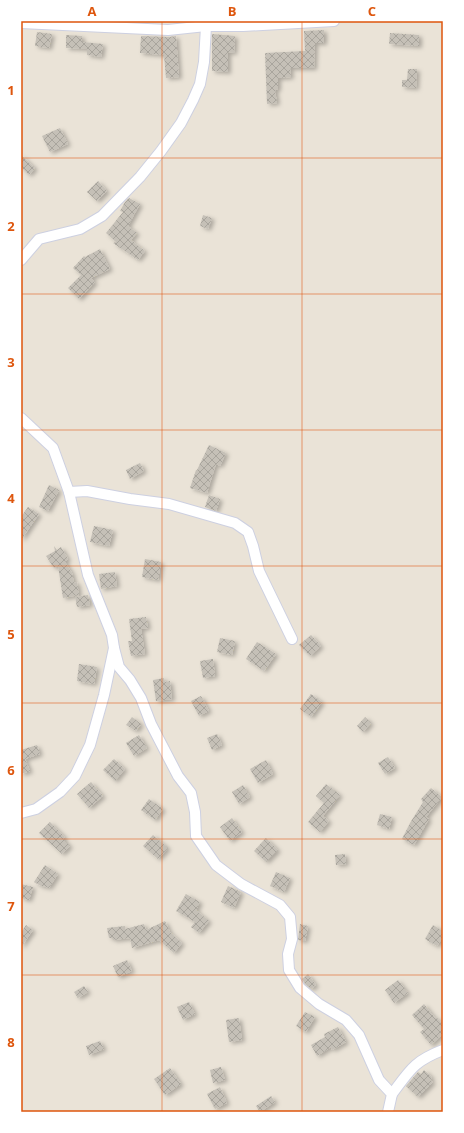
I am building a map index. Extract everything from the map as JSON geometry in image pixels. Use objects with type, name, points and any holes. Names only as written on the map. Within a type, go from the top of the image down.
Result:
[{"type":"street","points":[[21,23],[168,30],[206,26],[243,26],[334,21]]},
{"type":"street","points":[[21,260],[39,239],[80,229],[102,216],[140,177],[157,156],[181,123],[200,84],[204,62],[206,26]]},
{"type":"street","points":[[21,418],[53,448],[69,492],[88,575],[112,635],[114,648],[120,667],[141,698],[151,724],[178,776],[191,793],[195,812],[196,836],[216,865],[241,884],[280,905],[290,917],[292,939],[288,954],[289,970],[300,988],[319,1004],[346,1020],[359,1035],[379,1080],[392,1094]]},
{"type":"street","points":[[69,492],[87,491],[169,504],[235,523],[248,532],[259,571],[292,639]]},
{"type":"street","points":[[21,813],[36,809],[42,805],[60,792],[75,776],[90,745],[104,695],[114,648]]},
{"type":"street","points":[[388,1112],[392,1094],[414,1066],[428,1056],[443,1050]]},
{"type":"building","points":[[324,30],[324,43],[315,43],[314,68],[290,68],[291,77],[278,78],[278,89],[275,90],[277,103],[267,104],[265,53],[305,51],[304,31]]},
{"type":"building","points":[[37,32],[52,34],[49,48],[35,46]]},
{"type":"building","points":[[390,33],[419,35],[419,46],[389,44]]},
{"type":"building","points":[[212,34],[235,36],[234,53],[228,52],[228,72],[212,71]]},
{"type":"building","points":[[66,35],[82,36],[82,42],[103,44],[101,57],[87,55],[87,49],[66,48]]},
{"type":"building","points":[[141,36],[176,36],[179,77],[166,78],[164,55],[140,53]]},
{"type":"building","points":[[408,69],[417,69],[416,88],[402,87],[402,80],[407,80]]},
{"type":"building","points":[[60,128],[68,144],[50,152],[42,136]]},
{"type":"building","points":[[21,155],[35,168],[29,175],[21,167]]},
{"type":"building","points":[[98,181],[107,191],[97,201],[87,192]]},
{"type":"building","points":[[129,198],[140,204],[128,226],[137,233],[131,240],[145,251],[138,260],[113,243],[116,242],[106,233],[123,212],[120,211]]},
{"type":"building","points":[[203,215],[212,218],[208,229],[200,226]]},
{"type":"building","points":[[100,249],[110,269],[91,278],[95,282],[79,299],[68,288],[81,275],[73,268],[84,256],[85,257]]},
{"type":"building","points":[[209,445],[226,453],[220,466],[216,464],[207,493],[190,488],[196,470]]},
{"type":"building","points":[[140,463],[144,471],[130,479],[126,470]]},
{"type":"building","points":[[49,485],[59,490],[48,511],[39,507]]},
{"type":"building","points":[[209,495],[220,499],[216,511],[205,507]]},
{"type":"building","points":[[28,507],[39,514],[21,540],[21,517]]},
{"type":"building","points":[[94,526],[113,530],[109,546],[90,542]]},
{"type":"building","points":[[54,546],[57,550],[61,547],[68,559],[65,562],[72,573],[74,583],[77,582],[79,595],[63,598],[58,566],[54,568],[46,556],[55,551]]},
{"type":"building","points":[[145,559],[161,562],[158,580],[142,577]]},
{"type":"building","points":[[115,572],[117,586],[101,589],[99,574]]},
{"type":"building","points":[[88,595],[90,605],[77,607],[75,597]]},
{"type":"building","points":[[146,617],[148,628],[141,629],[145,654],[131,656],[128,641],[132,641],[129,619]]},
{"type":"building","points":[[311,635],[321,646],[310,656],[299,645]]},
{"type":"building","points":[[220,638],[235,641],[232,655],[217,652]]},
{"type":"building","points":[[257,642],[276,654],[264,671],[246,659]]},
{"type":"building","points":[[213,659],[215,676],[203,678],[200,661]]},
{"type":"building","points":[[79,664],[97,667],[94,684],[77,681]]},
{"type":"building","points":[[164,678],[165,682],[170,681],[172,699],[156,701],[153,680]]},
{"type":"building","points":[[311,694],[322,702],[311,717],[300,709]]},
{"type":"building","points":[[201,696],[209,711],[199,716],[191,701]]},
{"type":"building","points":[[132,717],[141,724],[136,731],[126,725]]},
{"type":"building","points":[[365,717],[371,723],[363,732],[357,726]]},
{"type":"building","points":[[217,734],[222,745],[212,750],[207,738]]},
{"type":"building","points":[[139,735],[147,748],[134,756],[126,743]]},
{"type":"building","points":[[37,745],[40,754],[25,759],[30,771],[21,774],[21,750]]},
{"type":"building","points":[[388,757],[395,768],[385,774],[378,763]]},
{"type":"building","points":[[114,759],[125,769],[115,781],[103,770]]},
{"type":"building","points":[[266,760],[273,774],[258,783],[250,769]]},
{"type":"building","points":[[91,782],[103,796],[89,808],[77,794]]},
{"type":"building","points":[[326,784],[340,795],[323,816],[329,821],[320,832],[308,822],[324,803],[316,796]]},
{"type":"building","points":[[243,785],[250,797],[239,804],[232,792]]},
{"type":"building","points":[[431,788],[442,797],[426,817],[429,819],[414,845],[402,839],[423,802],[421,799]]},
{"type":"building","points":[[149,799],[163,809],[155,820],[141,810]]},
{"type":"building","points":[[380,814],[392,817],[389,829],[377,825]]},
{"type":"building","points":[[232,818],[242,832],[230,841],[220,827]]},
{"type":"building","points":[[50,822],[65,837],[63,839],[70,846],[62,854],[39,833]]},
{"type":"building","points":[[153,835],[168,848],[158,859],[143,846]]},
{"type":"building","points":[[266,838],[278,850],[266,862],[254,851]]},
{"type":"building","points":[[345,854],[346,864],[336,865],[335,855]]},
{"type":"building","points":[[45,865],[58,874],[49,888],[43,887],[34,882]]},
{"type":"building","points":[[276,872],[290,878],[284,892],[270,886]]},
{"type":"building","points":[[21,884],[33,887],[29,900],[21,898]]},
{"type":"building","points":[[228,886],[241,892],[234,908],[221,902]]},
{"type":"building","points":[[186,894],[200,902],[196,910],[209,921],[199,933],[191,927],[195,922],[176,911]]},
{"type":"building","points":[[165,921],[170,932],[182,943],[174,953],[159,940],[132,948],[130,938],[113,940],[113,938],[109,938],[107,928],[125,926],[125,929],[144,924],[146,930]]},
{"type":"building","points":[[300,924],[308,926],[305,941],[298,940]]},
{"type":"building","points":[[26,925],[33,930],[21,947],[21,933]]},
{"type":"building","points":[[433,925],[443,931],[443,937],[437,946],[425,939]]},
{"type":"building","points":[[127,960],[132,971],[118,977],[113,966]]},
{"type":"building","points":[[308,974],[316,985],[311,989],[302,979]]},
{"type":"building","points":[[398,980],[408,993],[394,1003],[385,990]]},
{"type":"building","points":[[84,986],[88,992],[78,998],[74,992]]},
{"type":"building","points":[[189,1002],[195,1014],[183,1020],[177,1007]]},
{"type":"building","points":[[424,1004],[435,1018],[436,1017],[443,1024],[443,1034],[431,1045],[420,1032],[424,1029],[412,1015]]},
{"type":"building","points":[[305,1012],[315,1017],[306,1032],[296,1026]]},
{"type":"building","points":[[239,1018],[242,1040],[229,1042],[226,1020]]},
{"type":"building","points":[[338,1027],[346,1042],[332,1050],[331,1047],[317,1056],[311,1045],[325,1037],[324,1034]]},
{"type":"building","points":[[100,1041],[104,1049],[89,1055],[86,1046]]},
{"type":"building","points":[[221,1067],[225,1080],[213,1083],[210,1070]]},
{"type":"building","points":[[170,1068],[181,1084],[165,1095],[154,1079]]},
{"type":"building","points":[[424,1070],[432,1077],[430,1080],[433,1082],[418,1097],[406,1086],[418,1072],[421,1074]]},
{"type":"building","points":[[220,1087],[227,1103],[215,1109],[207,1094]]},
{"type":"building","points":[[271,1096],[275,1102],[260,1112],[256,1106]]}]
